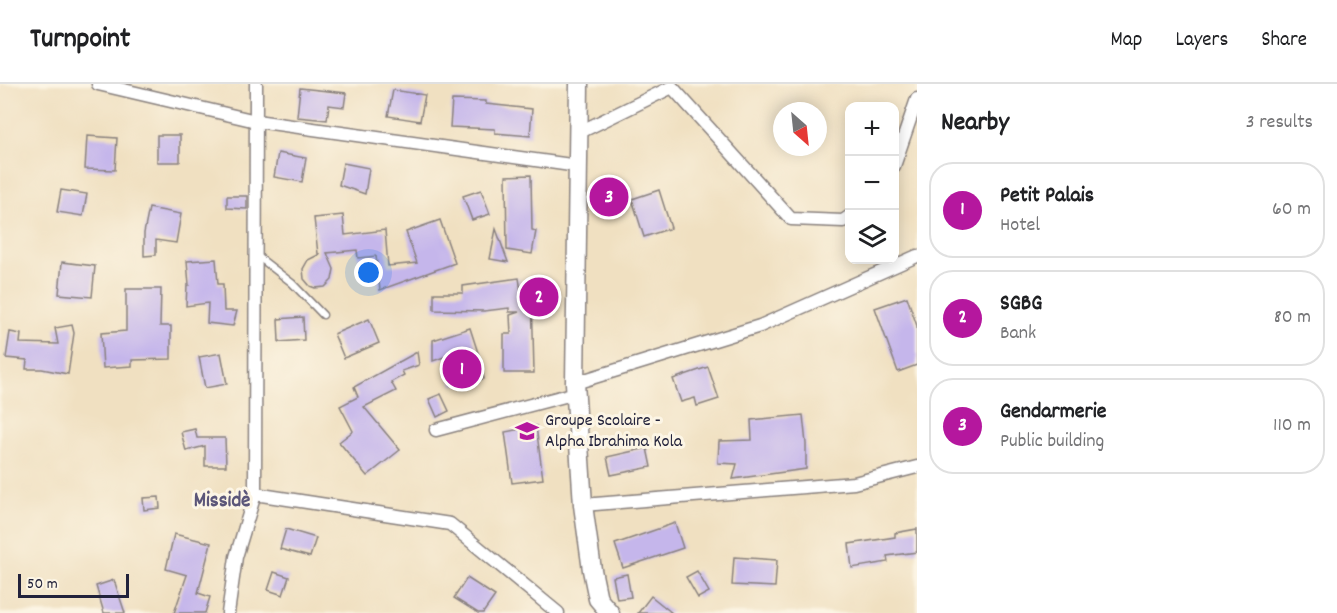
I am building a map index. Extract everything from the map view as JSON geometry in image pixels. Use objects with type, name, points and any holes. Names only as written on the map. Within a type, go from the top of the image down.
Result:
[{"type":"main road","points":[[579,84],[575,388],[583,505],[598,599],[609,613]]},
{"type":"street","points":[[98,84],[256,121],[578,166]]},
{"type":"street","points":[[228,613],[236,557],[255,494],[256,84]]},
{"type":"street","points":[[580,132],[671,86],[791,219],[845,219]]},
{"type":"street","points":[[897,156],[917,99]]},
{"type":"street","points":[[436,430],[575,388],[760,326],[917,256]]},
{"type":"street","points":[[583,505],[854,483],[917,467]]},
{"type":"street","points":[[255,494],[450,524],[558,613]]},
{"type":"lane","points":[[256,255],[292,283],[323,315]]},
{"type":"building","points":[[300,88],[346,93],[344,107],[329,105],[327,120],[297,117]]},
{"type":"building","points":[[393,90],[425,95],[420,121],[388,116]]},
{"type":"building","points":[[452,100],[486,101],[486,104],[532,109],[530,136],[495,133],[495,129],[450,127]]},
{"type":"building","points":[[157,135],[180,135],[180,162],[157,162]]},
{"type":"building","points":[[87,136],[117,138],[115,170],[85,169]]},
{"type":"building","points":[[278,153],[306,158],[302,182],[274,177]]},
{"type":"building","points":[[343,163],[369,168],[365,194],[339,185]]},
{"type":"building","points":[[531,175],[532,230],[536,231],[532,254],[507,250],[506,176]]},
{"type":"building","points":[[61,190],[87,194],[83,216],[57,212]]},
{"type":"building","points":[[481,190],[490,214],[472,220],[463,196]]},
{"type":"building","points":[[659,190],[671,228],[644,237],[632,199]]},
{"type":"building","points":[[227,196],[247,196],[247,209],[227,208]]},
{"type":"building","points":[[149,208],[181,214],[176,243],[156,240],[156,255],[144,256],[144,233]]},
{"type":"building","points":[[343,215],[345,235],[385,230],[388,266],[417,263],[406,232],[440,220],[455,263],[380,290],[376,256],[358,258],[357,250],[327,253],[334,269],[332,280],[325,287],[310,286],[304,279],[303,269],[308,260],[320,254],[318,254],[314,218]]},
{"type":"building","points":[[496,229],[508,262],[490,259]]},
{"type":"building","points":[[216,259],[218,284],[223,284],[224,311],[237,311],[233,326],[207,323],[208,303],[186,306],[187,285],[189,285],[187,261]]},
{"type":"building","points":[[62,262],[95,266],[92,297],[59,294]]},
{"type":"building","points":[[519,278],[521,291],[532,291],[534,373],[504,373],[504,334],[511,334],[510,315],[519,312],[509,312],[509,308],[484,311],[434,310],[434,293],[463,293],[463,286]]},
{"type":"building","points":[[126,289],[161,289],[160,326],[171,326],[171,359],[132,360],[132,366],[103,368],[101,333],[126,331]]},
{"type":"building","points":[[907,297],[917,326],[917,365],[898,372],[875,308]]},
{"type":"building","points":[[303,317],[304,340],[279,342],[278,319]]},
{"type":"building","points":[[369,319],[379,343],[344,358],[334,334]]},
{"type":"building","points":[[72,325],[74,333],[68,374],[42,369],[26,369],[27,360],[6,358],[10,332],[21,334],[20,343],[58,344],[55,328]]},
{"type":"building","points":[[470,328],[484,379],[453,385],[447,356],[433,361],[433,340]]},
{"type":"building","points":[[417,352],[419,365],[402,371],[404,375],[391,382],[396,391],[364,407],[400,450],[367,476],[339,442],[353,431],[340,406],[358,397],[354,387]]},
{"type":"building","points":[[221,353],[227,384],[205,388],[199,357]]},
{"type":"building","points":[[708,367],[719,399],[697,406],[695,398],[681,402],[673,379]]},
{"type":"building","points":[[441,394],[449,411],[437,417],[429,399]]},
{"type":"building","points":[[803,415],[806,469],[733,479],[737,464],[718,463],[719,441],[752,440],[751,420]]},
{"type":"building","points":[[536,426],[543,479],[512,483],[505,432]]},
{"type":"building","points":[[195,429],[197,438],[225,438],[226,466],[205,466],[205,446],[186,451],[181,432]]},
{"type":"building","points":[[647,448],[651,467],[611,475],[607,457]]},
{"type":"building","points":[[159,497],[160,508],[144,510],[143,498]]},
{"type":"building","points":[[675,523],[683,548],[623,568],[615,544]]},
{"type":"building","points":[[286,529],[316,538],[310,557],[280,549]]},
{"type":"building","points":[[917,529],[917,552],[887,556],[888,562],[852,568],[849,544],[895,537],[895,533]]},
{"type":"building","points":[[174,534],[211,543],[198,593],[210,597],[205,613],[174,613],[187,575],[166,569]]},
{"type":"building","points":[[734,557],[777,560],[775,587],[732,585]]},
{"type":"building","points":[[697,571],[709,592],[698,598],[686,577]]},
{"type":"building","points":[[274,572],[289,577],[283,595],[268,590]]},
{"type":"building","points":[[627,574],[631,597],[617,599],[613,577]]},
{"type":"building","points":[[467,578],[495,596],[483,613],[478,613],[454,598]]},
{"type":"building","points":[[114,580],[125,613],[104,613],[96,586]]},
{"type":"building","points":[[651,596],[672,613],[638,613]]},
{"type":"place","name":"Gendarmerie","points":[[609,197]]},
{"type":"place","name":"SGBG","points":[[539,297]]},
{"type":"place","name":"Petit Palais","points":[[462,369]]},
{"type":"place","name":"Groupe Scolaire - Alpha Ibrahima Kola","points":[[527,431]]},
{"type":"district","name":"Missidè","points":[[222,502]]}]
